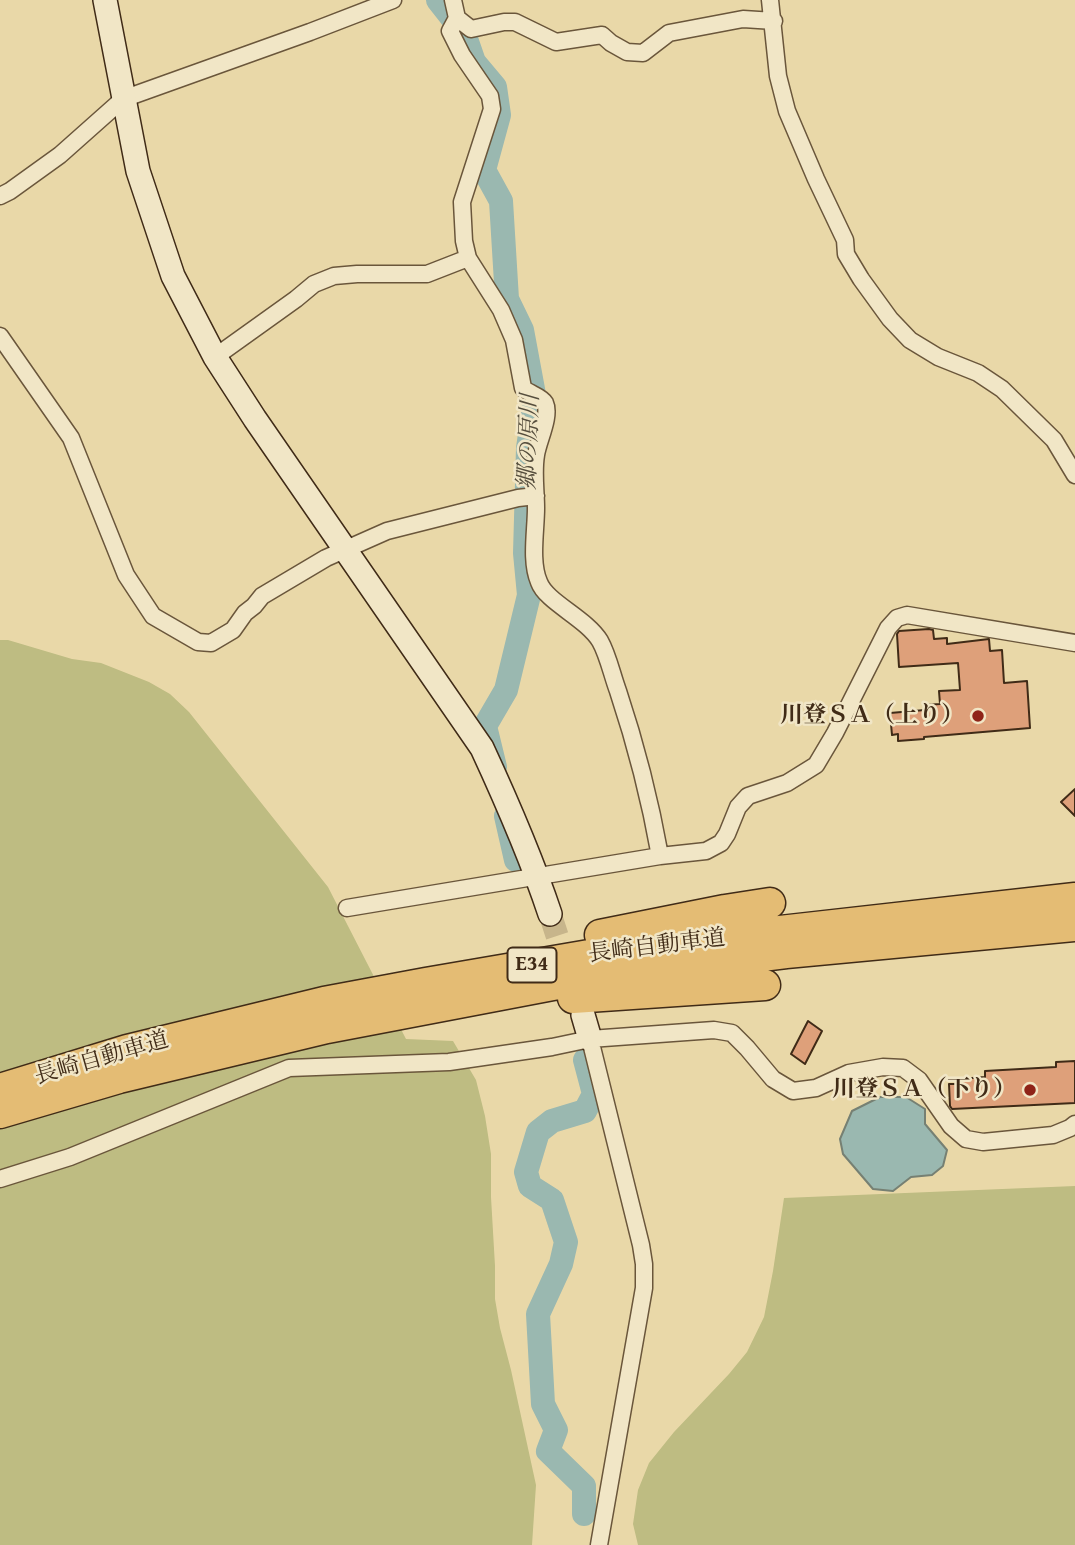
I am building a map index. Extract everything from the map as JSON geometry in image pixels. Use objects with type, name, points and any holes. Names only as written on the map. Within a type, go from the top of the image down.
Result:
[{"type":"highway","name":"長崎自動車道","points":[[0,1089],[127,1050],[324,1002],[426,983],[595,954],[1075,898]]},
{"type":"highway","points":[[324,1002],[459,964],[770,903]]},
{"type":"highway","name":"長崎自動車道","points":[[0,1113],[118,1078],[327,1028],[600,976],[786,953],[1075,926]]},
{"type":"highway","points":[[431,1007],[525,1004],[580,997],[765,985]]},
{"type":"street","points":[[105,0],[138,171],[173,276],[215,358],[255,419],[482,747],[537,876],[550,914]]},
{"type":"street","points":[[0,196],[60,155],[123,99],[393,0]]},
{"type":"street","points":[[453,0],[454,24],[462,55],[490,96],[492,109],[462,202],[464,241],[468,258],[500,310],[514,340],[523,388],[546,404],[546,419],[536,456],[534,554],[539,583],[548,595],[593,630],[602,645],[631,730],[652,806],[660,856]]},
{"type":"street","points":[[770,0],[778,76],[787,111],[845,240],[846,254],[861,279],[909,340],[937,356],[978,373],[1002,389],[1054,440],[1075,475]]},
{"type":"street","points":[[454,24],[471,29],[515,22],[556,42],[602,35],[627,52],[643,53],[669,33],[743,19],[774,21]]},
{"type":"street","points":[[215,358],[314,284],[334,276],[427,274],[468,258]]},
{"type":"street","points":[[0,336],[71,438],[126,575],[153,616],[198,642],[211,643],[233,630],[262,596],[326,558],[387,531],[518,498],[536,496]]},
{"type":"street","points":[[347,908],[660,856],[706,851],[721,843],[738,807],[748,796],[787,783],[816,765],[888,628],[897,618],[907,615],[1075,643]]},
{"type":"street","points":[[583,1015],[644,1264],[644,1288],[599,1545]]},
{"type":"street","points":[[0,1179],[70,1157],[289,1068],[449,1062],[590,1039],[714,1030],[732,1033],[773,1079],[793,1091],[816,1088],[849,1073],[883,1067],[903,1068],[919,1080],[951,1126],[966,1139],[983,1142],[1053,1135],[1070,1129],[1075,1124]]},
{"type":"shaded area","points":[[0,640],[72,659],[101,663],[149,682],[170,694],[189,712],[328,887],[406,1039],[453,1041],[476,1080],[491,1154],[495,1299],[536,1485],[532,1545],[0,1545]]},
{"type":"shaded area","points":[[1075,1186],[1075,1545],[638,1545],[633,1524],[638,1490],[649,1463],[747,1352],[764,1317],[784,1198]]},
{"type":"water","points":[[880,1097],[906,1097],[925,1109],[925,1124],[947,1150],[943,1166],[932,1175],[911,1177],[893,1191],[873,1189],[843,1154],[840,1139],[852,1111]]},
{"type":"building","points":[[933,630],[934,639],[947,638],[947,644],[989,639],[990,651],[1002,650],[1004,683],[1027,681],[1030,728],[898,741],[898,734],[892,735],[890,713],[925,710],[925,705],[940,704],[939,691],[960,690],[958,663],[899,667],[899,631]]},
{"type":"building","points":[[1075,789],[1075,816],[1061,802]]},
{"type":"building","points":[[808,1021],[822,1031],[805,1064],[791,1054]]},
{"type":"building","name":"川登ＳＡ（下り）","points":[[1075,1061],[1075,1103],[952,1109],[950,1106],[949,1084],[959,1084],[959,1079],[985,1077],[985,1071],[1056,1067],[1056,1062]]},
{"type":"waterway","name":"郷の原川","points":[[438,0],[464,33],[474,62],[495,87],[499,115],[484,170],[501,201],[507,299],[522,330],[535,400],[528,448],[525,553],[529,595],[506,690],[485,726],[495,767]]},
{"type":"waterway","name":"郷の原川","points":[[506,816],[516,860]]},
{"type":"waterway","name":"郷の原川","points":[[584,1514],[584,1486],[548,1451],[556,1430],[543,1404],[538,1314],[561,1264],[566,1242],[552,1200],[530,1186],[526,1172],[538,1132],[552,1121],[585,1111],[594,1094],[585,1060]]},
{"type":"tunnel","points":[[550,914],[570,975]]},
{"type":"place","name":"川登ＳＡ（上り）","points":[[978,716]]},
{"type":"place","name":"川登ＳＡ（下り）","points":[[1030,1090]]}]
